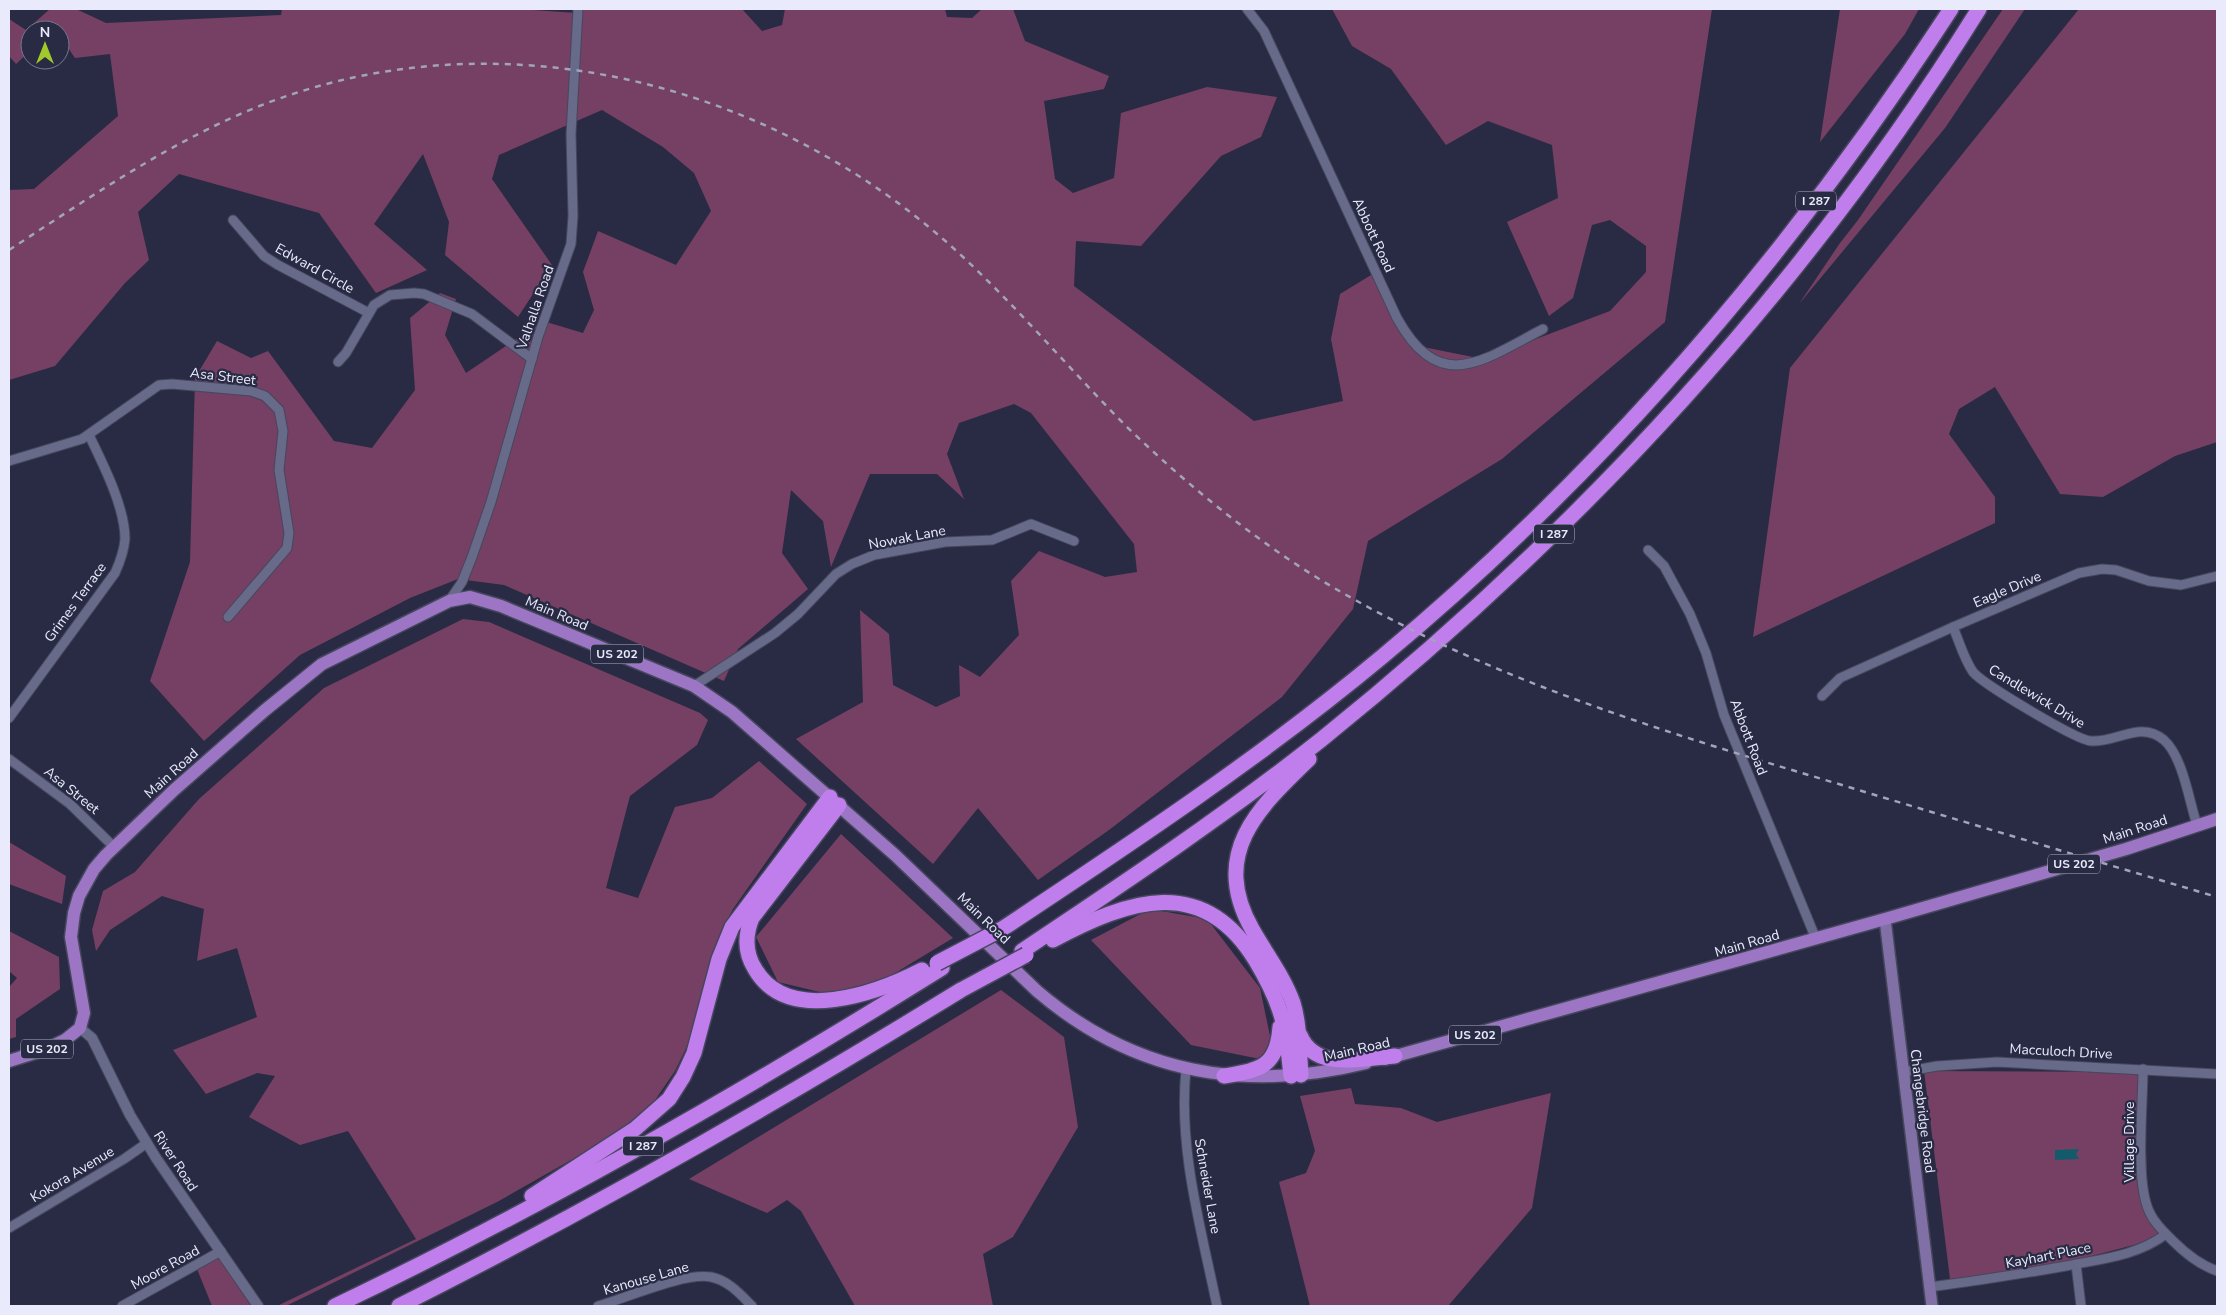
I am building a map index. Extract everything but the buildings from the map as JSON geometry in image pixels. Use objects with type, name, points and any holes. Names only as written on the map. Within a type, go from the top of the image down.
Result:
[{"type":"highway","name":"I 287","points":[[335,1306],[558,1192],[727,1098],[939,965],[1002,929],[1178,810],[1342,689],[1448,600],[1534,521],[1640,412],[1740,298],[1865,136],[1952,9]]},
{"type":"highway","name":"I 287","points":[[399,1306],[564,1221],[686,1154],[853,1057],[1024,953],[1238,802],[1320,740],[1399,675],[1476,607],[1556,532],[1622,465],[1709,370],[1790,273],[1854,191],[1914,108],[1979,9]]},
{"type":"highway","points":[[1395,1056],[1337,1060],[1321,1057],[1308,1049],[1298,1028],[1289,993],[1242,909],[1237,875],[1242,841],[1252,821],[1275,793],[1399,675]]},
{"type":"highway","points":[[834,801],[752,918],[747,944],[748,953],[755,971],[770,986],[781,992],[805,1000],[830,1000],[884,988],[939,965]]},
{"type":"highway","points":[[444,1251],[627,1134],[650,1118],[669,1099],[683,1077],[694,1054],[719,959],[732,927],[834,801]]},
{"type":"highway","points":[[1024,953],[1113,912],[1159,902],[1191,905],[1215,916],[1239,934],[1270,984],[1280,1008],[1296,1076]]},
{"type":"highway","points":[[1224,1076],[1255,1070],[1270,1061],[1278,1047],[1280,1008]]},
{"type":"highway","points":[[1296,1076],[1298,1028]]},
{"type":"main road","name":"Main Road","points":[[80,1028],[84,1013],[72,949],[72,925],[79,896],[94,869],[114,847],[174,790],[303,679],[336,657],[448,601],[470,597],[501,606],[694,686],[732,712],[834,801],[1056,1007],[1096,1035],[1140,1055],[1186,1069],[1224,1076],[1296,1076],[1334,1071],[1395,1056],[1816,939],[2126,849],[2217,819]]},
{"type":"main road","name":"Changebridge Road","points":[[1885,919],[1932,1306]]},
{"type":"main road","name":"US 202","points":[[9,1061],[44,1050],[65,1040],[80,1028]]},
{"type":"street","name":"Valhalla Road","points":[[448,601],[462,582],[472,557],[491,502],[532,359],[564,269],[572,232],[571,134],[578,9]]},
{"type":"street","name":"Abbott Road","points":[[1247,9],[1264,31],[1397,318],[1412,343],[1426,355],[1436,360],[1454,365],[1466,365],[1484,360],[1543,329]]},
{"type":"street","name":"Edward Circle","points":[[233,220],[264,256],[369,313]]},
{"type":"street","points":[[338,362],[346,354],[369,313],[379,301],[390,295],[424,294],[472,314],[532,359]]},
{"type":"street","name":"Asa Street","points":[[9,461],[89,436],[159,385],[172,384],[251,391],[265,396],[279,410],[283,431],[279,470],[289,533],[287,548],[228,616]]},
{"type":"street","name":"Grimes Terrace","points":[[9,718],[115,573],[122,556],[125,538],[121,516],[104,466],[89,436]]},
{"type":"street","name":"Nowak Lane","points":[[694,686],[775,633],[798,614],[836,574],[852,564],[874,555],[945,542],[992,540],[1031,524],[1074,542]]},
{"type":"street","name":"Abbott Road","points":[[1648,550],[1664,566],[1690,614],[1711,668],[1724,715],[1816,939]]},
{"type":"street","name":"Eagle Drive","points":[[1822,696],[1840,678],[1953,627],[2090,570],[2116,570],[2165,584],[2193,583],[2217,576]]},
{"type":"street","name":"Candlewick Drive","points":[[1953,627],[1974,674],[2078,738],[2098,741],[2141,731],[2154,734],[2165,742],[2178,762],[2196,825]]},
{"type":"street","name":"Asa Street","points":[[9,759],[70,804],[114,847]]},
{"type":"street","name":"River Road","points":[[80,1028],[92,1038],[130,1115],[147,1143],[258,1306]]},
{"type":"street","name":"Macculoch Drive","points":[[1903,1072],[1937,1066],[1997,1062],[2217,1074]]},
{"type":"street","name":"Schneider Lane","points":[[1186,1069],[1183,1114],[1184,1132],[1194,1193],[1217,1306]]},
{"type":"street","name":"Village Drive","points":[[2143,1069],[2141,1172],[2149,1213],[2186,1254],[2217,1271]]},
{"type":"street","name":"Kokora Avenue","points":[[9,1228],[124,1159],[147,1143]]},
{"type":"street","name":"Kayhart Place","points":[[1930,1287],[1998,1278],[2076,1264],[2143,1249],[2166,1234]]},
{"type":"street","name":"Moore Road","points":[[122,1306],[221,1251]]},
{"type":"street","points":[[2076,1264],[2082,1306]]},
{"type":"street","name":"Kanouse Lane","points":[[598,1306],[681,1280],[704,1277],[725,1283],[752,1306]]},
{"type":"shaded area","points":[[50,9],[76,9],[106,23],[281,15],[282,9],[519,9],[576,13],[577,9],[742,9],[762,31],[782,25],[785,9],[945,9],[947,17],[972,18],[982,9],[1013,9],[1025,41],[1109,76],[1104,89],[1044,101],[1055,179],[1073,193],[1114,178],[1121,113],[1207,87],[1277,97],[1261,137],[1221,156],[1141,246],[1076,241],[1074,286],[1254,421],[1343,401],[1331,339],[1340,294],[1376,272],[1413,345],[1483,359],[1610,311],[1646,272],[1646,246],[1610,220],[1592,225],[1573,298],[1549,316],[1507,222],[1558,198],[1552,145],[1488,121],[1446,145],[1391,69],[1352,46],[1332,9],[1712,9],[1665,322],[1502,459],[1368,541],[1353,609],[1282,697],[1109,830],[1038,880],[978,808],[933,864],[796,739],[863,702],[860,610],[889,634],[893,685],[936,707],[960,696],[959,665],[980,677],[1019,635],[1011,581],[1039,551],[1105,577],[1137,572],[1134,544],[1031,413],[1014,404],[959,423],[947,454],[964,499],[937,474],[870,474],[831,567],[823,521],[791,490],[782,553],[808,589],[738,649],[724,681],[504,585],[458,579],[410,598],[300,655],[204,741],[150,681],[190,562],[195,378],[217,341],[251,358],[268,351],[334,441],[372,448],[415,390],[410,318],[440,293],[456,299],[445,335],[466,373],[543,321],[583,333],[594,310],[583,272],[598,231],[676,265],[711,211],[694,173],[663,147],[602,110],[499,155],[492,179],[552,265],[518,317],[445,255],[449,222],[423,154],[374,224],[427,270],[376,293],[319,213],[179,174],[138,212],[149,260],[125,283],[55,366],[9,380],[9,190],[34,189],[118,116],[110,54],[75,58],[70,51],[70,20],[37,20]]},
{"type":"shaded area","points":[[1840,9],[1919,9],[1905,34],[1820,142]]},
{"type":"shaded area","points":[[2003,9],[2025,9],[1945,128],[1799,304],[1840,243],[1858,220]]},
{"type":"shaded area","points":[[2079,9],[2217,9],[2217,442],[2175,456],[2103,497],[2060,494],[1995,387],[1959,409],[1949,434],[1995,497],[1995,523],[1753,637],[1790,368]]},
{"type":"shaded area","points":[[9,19],[20,26],[20,60],[16,64],[9,56]]},
{"type":"shaded area","points":[[463,619],[489,622],[700,713],[708,720],[697,745],[630,796],[606,888],[638,898],[675,807],[712,798],[759,761],[807,804],[733,909],[719,936],[691,1038],[675,1071],[653,1103],[631,1126],[497,1202],[286,1306],[277,1306],[416,1239],[348,1131],[300,1145],[249,1117],[275,1076],[257,1073],[206,1094],[173,1050],[257,1017],[237,948],[197,961],[204,909],[162,896],[110,930],[96,951],[92,930],[103,891],[135,872],[199,799],[324,688]]},
{"type":"shaded area","points":[[841,834],[953,938],[877,984],[828,994],[778,982],[756,937]]},
{"type":"shaded area","points":[[9,842],[66,876],[62,904],[9,884]]},
{"type":"shaded area","points":[[1150,909],[1207,919],[1260,988],[1270,1036],[1311,1055],[1255,1058],[1191,1045],[1091,940]]},
{"type":"shaded area","points":[[9,931],[59,957],[60,989],[16,1019],[16,1037],[9,1039],[9,987],[17,978],[9,971]]},
{"type":"shaded area","points":[[1001,990],[1064,1037],[1078,1127],[1013,1237],[983,1254],[993,1306],[855,1306],[801,1211],[787,1200],[767,1213],[689,1179]]},
{"type":"shaded area","points":[[1924,1071],[2143,1072],[2148,1201],[2164,1237],[2008,1278],[1951,1287]]},
{"type":"shaded area","points":[[1351,1088],[1355,1104],[1401,1108],[1437,1122],[1551,1093],[1532,1208],[1448,1306],[1310,1306],[1279,1182],[1306,1173],[1315,1151],[1300,1096]]},
{"type":"shaded area","points":[[225,1251],[263,1306],[212,1306],[197,1269]]},
{"type":"water","points":[[2079,1149],[2076,1154],[2079,1159],[2055,1160],[2055,1150]]},
{"type":"railway","points":[[9,250],[99,191],[192,137],[257,107],[349,78],[443,65],[538,66],[631,80],[722,107],[808,147],[889,197],[963,257],[1128,428],[1209,500],[1295,564],[1357,601],[1412,630],[1526,681],[1703,743],[2217,897]]}]
